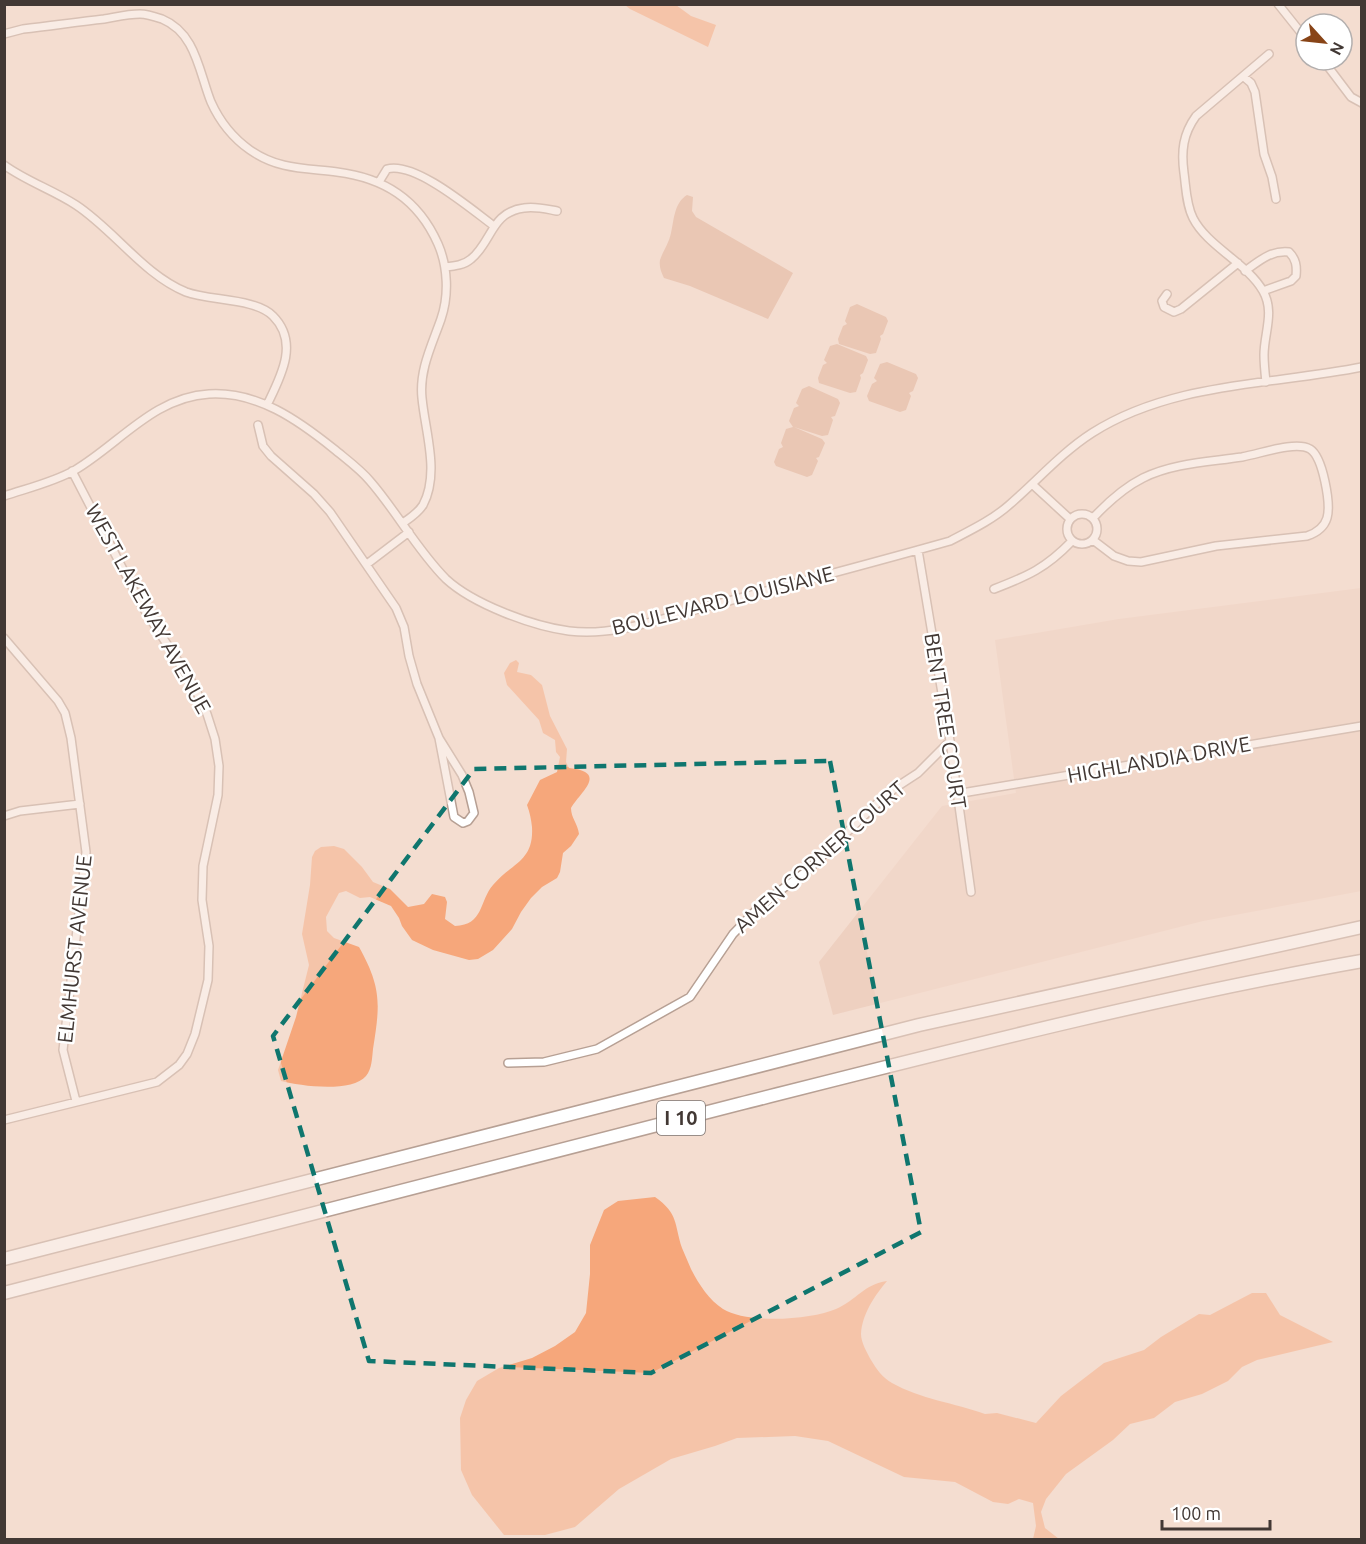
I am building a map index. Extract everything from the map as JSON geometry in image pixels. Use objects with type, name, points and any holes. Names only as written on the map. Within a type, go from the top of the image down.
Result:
[{"type":"highway","name":"I 10","points":[[4,1259],[919,1025],[1362,927]]},
{"type":"highway","name":"I 10","points":[[4,1293],[346,1203],[1046,1026],[1272,977],[1362,961]]},
{"type":"street","points":[[1278,4],[1294,24]]},
{"type":"street","points":[[4,34],[23,29],[141,14],[163,20],[179,31],[191,45],[211,102],[223,124],[251,151],[285,167],[369,178],[389,187],[422,215],[440,248],[445,267],[445,302],[425,366],[421,392],[431,466],[429,488],[416,514],[403,523]]},
{"type":"street","points":[[1266,382],[1264,354],[1269,318],[1263,291],[1238,263],[1203,232],[1193,219],[1183,163],[1183,140],[1196,116],[1269,54]]},
{"type":"street","points":[[1332,72],[1351,97],[1362,103]]},
{"type":"street","points":[[1244,76],[1251,83],[1255,92],[1264,154],[1272,177],[1276,199]]},
{"type":"street","points":[[4,165],[75,204],[101,224],[148,269],[163,279],[185,291],[209,298],[251,305],[273,316],[286,341],[287,358],[267,405]]},
{"type":"street","points":[[379,183],[387,169],[405,168],[443,189],[494,226]]},
{"type":"street","points":[[445,267],[465,263],[474,257],[497,221],[510,212],[536,207],[557,211]]},
{"type":"street","points":[[1245,271],[1266,256],[1280,251],[1289,252],[1294,257],[1297,267],[1296,276],[1291,281],[1263,291]]},
{"type":"street","points":[[1167,294],[1162,301],[1164,307],[1174,312],[1181,309],[1238,263]]},
{"type":"street","name":"BOULEVARD LOUISIANE","points":[[4,496],[72,471],[103,452],[134,425],[162,407],[184,398],[210,394],[236,395],[267,405],[310,430],[340,454],[369,480],[446,578],[466,594],[486,606],[539,624],[569,631],[602,632],[951,541],[1008,507],[1066,453],[1092,433],[1119,418],[1156,404],[1204,391],[1362,368]]},
{"type":"street","points":[[258,425],[263,446],[330,512],[396,608],[404,627],[417,684],[439,738],[458,768],[469,792],[474,813],[468,821],[463,823],[454,817],[439,738]]},
{"type":"street","points":[[1093,518],[1125,488],[1144,477],[1167,469],[1300,446],[1309,449],[1320,463],[1329,508],[1323,526],[1316,533],[1307,536],[1216,546],[1141,562],[1128,561],[1114,556],[1093,540]]},
{"type":"street","name":"WEST LAKEWAY AVENUE","points":[[72,471],[142,606],[193,684],[207,714],[215,739],[219,766],[218,795],[203,866],[202,900],[209,946],[208,980],[195,1034],[187,1054],[179,1065],[157,1082],[76,1101]]},
{"type":"street","points":[[1032,484],[1070,519]]},
{"type":"street","points":[[1080,514],[1093,518],[1097,533],[1093,540],[1082,545],[1072,541],[1066,531],[1070,519],[1080,514]]},
{"type":"street","points":[[367,564],[410,532]]},
{"type":"street","points":[[994,589],[1032,574],[1048,564],[1072,541]]},
{"type":"street","name":"BENT TREE COURT","points":[[918,550],[950,741],[971,892]]},
{"type":"street","name":"ELMHURST AVENUE","points":[[4,638],[58,701],[65,713],[80,804],[86,852],[63,1050],[76,1101]]},
{"type":"street","name":"HIGHLANDIA DRIVE","points":[[956,794],[1362,726]]},
{"type":"street","name":"AMEN CORNER COURT","points":[[508,1063],[544,1062],[597,1049],[690,998],[732,934],[762,904],[808,870],[873,807],[895,788],[918,773],[950,741]]},
{"type":"street","points":[[4,816],[20,811],[80,804]]},
{"type":"street","points":[[4,1120],[76,1101]]},
{"type":"highlighted area","points":[[830,761],[921,1232],[651,1373],[369,1361],[273,1036],[474,769]]},
{"type":"shaded area","points":[[625,5],[676,5],[691,16],[716,25],[708,47]]},
{"type":"shaded area","points":[[687,195],[693,197],[692,211],[696,217],[793,273],[768,319],[690,286],[664,278],[660,269],[660,260],[670,237],[679,202]]},
{"type":"shaded area","points":[[857,304],[886,317],[888,321],[880,336],[876,353],[870,354],[839,344],[838,339],[843,326],[847,324],[845,321],[850,307]]},
{"type":"shaded area","points":[[837,344],[866,356],[868,360],[860,375],[856,392],[850,393],[819,383],[818,378],[823,365],[827,363],[824,360],[830,346]]},
{"type":"shaded area","points":[[887,362],[916,374],[918,378],[913,391],[909,393],[911,396],[906,410],[900,412],[869,401],[867,396],[872,384],[877,381],[874,378],[880,364]]},
{"type":"shaded area","points":[[809,386],[838,399],[840,403],[835,416],[831,417],[833,420],[828,435],[822,436],[794,427],[822,439],[825,443],[819,457],[816,458],[818,461],[812,475],[807,477],[776,466],[774,462],[779,449],[783,447],[781,443],[786,429],[793,427],[789,421],[794,408],[799,406],[796,403],[802,389]]},
{"type":"shaded area","points":[[1361,588],[1361,891],[1203,921],[833,1015],[819,962],[942,806],[1016,793],[995,640],[1119,619]]},
{"type":"shaded area","points":[[516,660],[519,663],[517,672],[531,675],[542,685],[550,716],[567,749],[566,762],[569,768],[581,770],[590,778],[571,808],[579,834],[563,853],[557,878],[542,887],[531,898],[512,929],[493,950],[478,959],[469,960],[433,950],[412,940],[391,906],[370,897],[360,898],[346,891],[339,893],[326,917],[327,931],[334,938],[359,947],[372,974],[378,1008],[371,1067],[366,1076],[349,1085],[325,1087],[281,1081],[278,1070],[296,1017],[309,965],[302,934],[312,857],[315,851],[321,847],[334,846],[344,849],[373,882],[390,889],[408,907],[424,904],[432,894],[445,897],[447,902],[445,919],[455,926],[464,925],[476,917],[493,885],[520,861],[529,848],[532,839],[532,824],[527,805],[540,780],[557,772],[560,757],[556,752],[555,740],[543,733],[539,720],[507,685],[504,673],[510,663]]},
{"type":"shaded area","points":[[655,1197],[672,1214],[682,1248],[701,1285],[718,1305],[734,1314],[779,1319],[825,1313],[850,1301],[872,1285],[887,1281],[870,1305],[861,1334],[866,1351],[878,1370],[888,1381],[903,1388],[985,1414],[997,1413],[1036,1423],[1061,1396],[1104,1363],[1144,1350],[1199,1314],[1210,1315],[1252,1293],[1266,1293],[1280,1315],[1333,1342],[1257,1360],[1242,1367],[1228,1381],[1202,1394],[1175,1402],[1154,1418],[1130,1424],[1113,1440],[1066,1474],[1046,1499],[1041,1512],[1045,1528],[1059,1539],[1033,1539],[1036,1526],[1033,1503],[1019,1499],[1008,1504],[993,1502],[955,1482],[904,1477],[828,1441],[795,1436],[737,1438],[671,1459],[619,1489],[575,1527],[545,1535],[504,1535],[472,1495],[461,1470],[460,1418],[466,1400],[477,1381],[499,1368],[532,1358],[575,1332],[586,1313],[590,1245],[604,1210],[618,1201]]}]
